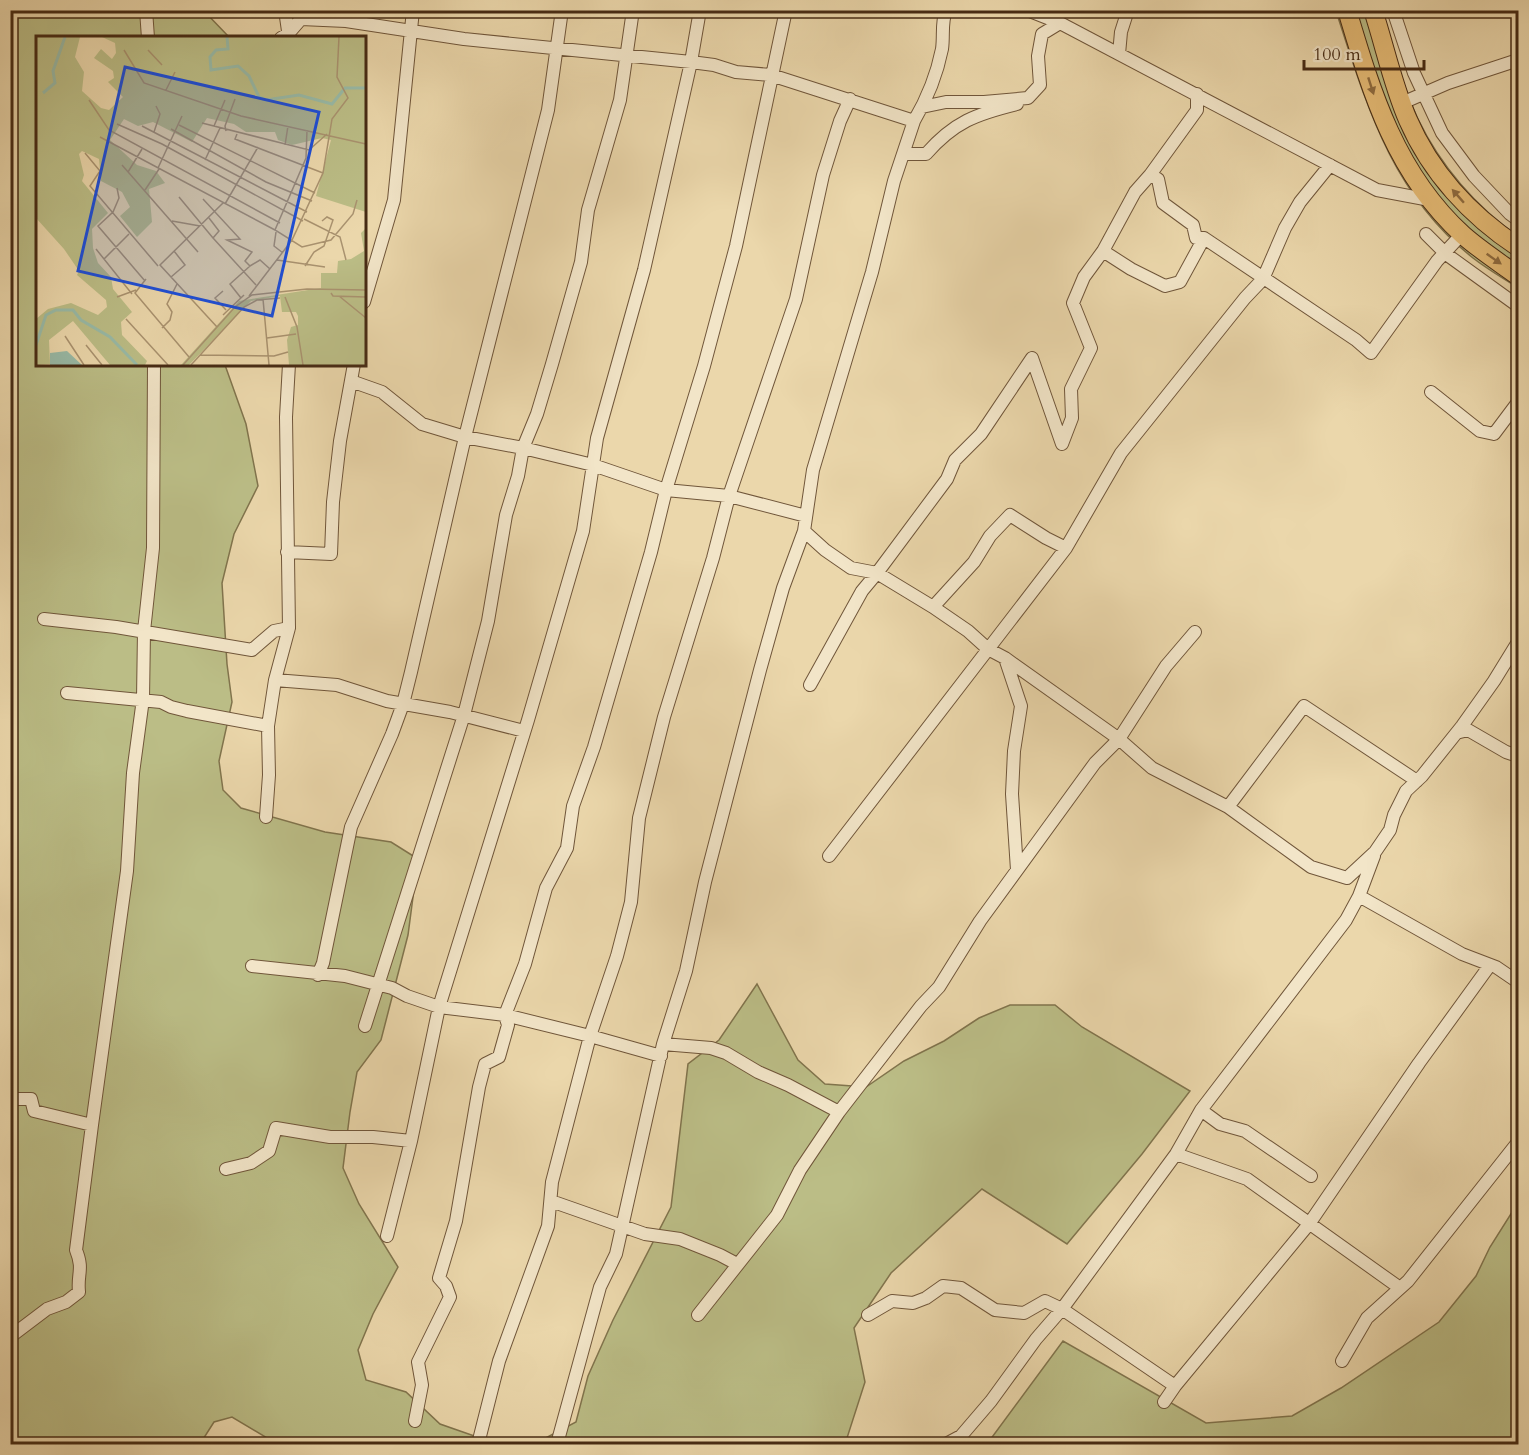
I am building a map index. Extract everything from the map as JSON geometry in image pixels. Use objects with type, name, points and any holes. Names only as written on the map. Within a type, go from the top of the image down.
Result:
[{"type":"highway","points":[[1347,10],[1377,105],[1395,147],[1430,200],[1462,234],[1518,276]]},
{"type":"highway","points":[[1373,10],[1408,121],[1447,183],[1466,206],[1502,237],[1518,247]]},
{"type":"street","points":[[146,10],[148,36]]},
{"type":"street","points":[[285,10],[286,36]]},
{"type":"street","points":[[366,295],[394,200],[413,10]]},
{"type":"street","points":[[318,975],[323,963],[351,827],[403,704],[465,437],[548,110],[562,10]]},
{"type":"street","points":[[365,1026],[464,715],[488,621],[506,515],[581,262],[588,210],[620,100],[633,10]]},
{"type":"street","points":[[387,1236],[411,1141],[439,1007],[583,531],[597,438],[644,270],[691,62],[700,10]]},
{"type":"street","points":[[415,1421],[422,1385],[418,1362],[450,1297],[446,1286],[439,1278],[456,1221],[485,1064],[499,1056],[508,1025],[505,1015],[525,964],[546,888],[567,848],[573,806],[594,747],[648,564],[666,490],[705,366],[736,246],[786,10]]},
{"type":"street","points":[[556,1444],[600,1287],[616,1254],[662,1050],[686,971],[705,882],[760,669],[783,588],[804,531],[813,470],[868,283],[894,181],[914,121],[926,99],[942,48],[943,18],[946,10]]},
{"type":"street","points":[[1027,10],[1060,23],[1377,190],[1430,200]]},
{"type":"street","points":[[1119,54],[1121,32],[1128,10]]},
{"type":"street","points":[[1393,10],[1405,50],[1442,133],[1474,176],[1518,220]]},
{"type":"street","points":[[286,36],[302,20],[346,21],[464,39],[714,65],[736,72],[771,75],[914,121]]},
{"type":"street","points":[[903,154],[926,154],[943,135],[960,123],[1022,103],[1028,98],[1040,85],[1038,56],[1042,34],[1060,23]]},
{"type":"street","points":[[1402,103],[1448,83],[1518,60]]},
{"type":"street","points":[[810,685],[862,591],[947,479],[955,460],[981,434],[1032,357],[1062,444],[1072,418],[1071,389],[1090,348],[1073,303],[1084,277],[1104,251],[1135,192],[1197,110],[1197,94]]},
{"type":"street","points":[[922,107],[946,102],[984,102],[1028,98]]},
{"type":"street","points":[[478,1444],[499,1361],[548,1226],[552,1182],[590,1036],[617,956],[631,902],[639,818],[664,717],[729,496],[796,299],[823,175],[840,121],[850,99]]},
{"type":"street","points":[[829,856],[1066,548],[1121,453],[1245,298],[1263,279],[1285,228],[1300,201],[1330,165]]},
{"type":"street","points":[[1150,175],[1158,179],[1163,203],[1193,225],[1196,238],[1204,238],[1236,259],[1356,340],[1371,353],[1430,271],[1462,234]]},
{"type":"street","points":[[1426,234],[1446,254],[1518,306]]},
{"type":"street","points":[[1104,251],[1131,269],[1165,286],[1180,282],[1204,238]]},
{"type":"street","points":[[10,1337],[47,1309],[66,1302],[79,1292],[78,1281],[82,1269],[76,1250],[127,871],[133,773],[143,699],[144,632],[153,548],[154,366]]},
{"type":"street","points":[[266,817],[269,775],[268,726],[275,680],[289,628],[286,417],[289,366]]},
{"type":"street","points":[[287,552],[331,554],[333,502],[339,452],[354,366]]},
{"type":"street","points":[[351,381],[382,392],[422,424],[465,437],[524,448],[593,465],[666,490],[729,496],[806,516]]},
{"type":"street","points":[[1431,392],[1480,431],[1494,434],[1518,402]]},
{"type":"street","points":[[933,607],[974,562],[990,536],[1010,515],[1066,548]]},
{"type":"street","points":[[804,531],[825,550],[851,568],[877,573],[933,607],[968,631],[988,649],[1005,658],[1119,739],[1152,768],[1228,807],[1311,867],[1347,878],[1376,852]]},
{"type":"street","points":[[44,619],[144,632],[252,650],[274,631],[289,628]]},
{"type":"street","points":[[698,1315],[777,1215],[800,1170],[839,1112],[921,1006],[939,987],[980,921],[1095,763],[1119,739],[1166,666],[1195,632]]},
{"type":"street","points":[[946,1444],[961,1436],[1062,1309],[1176,1154],[1201,1110],[1346,920],[1359,896],[1376,852],[1390,830],[1394,815],[1406,791],[1417,781],[1462,726],[1518,642]]},
{"type":"street","points":[[1005,658],[1021,706],[1014,751],[1012,794],[1017,870]]},
{"type":"street","points":[[275,680],[337,686],[387,701],[450,712],[524,731]]},
{"type":"street","points":[[67,693],[143,699],[188,711],[268,726]]},
{"type":"street","points":[[1228,807],[1304,706],[1417,781]]},
{"type":"street","points":[[1460,732],[1468,730],[1506,752],[1518,756]]},
{"type":"street","points":[[1359,896],[1462,954],[1490,965],[1518,982]]},
{"type":"street","points":[[1472,960],[1518,982]]},
{"type":"street","points":[[1164,1402],[1309,1224],[1419,1063],[1490,965]]},
{"type":"street","points":[[252,966],[318,975],[345,976],[392,988],[439,1007],[505,1015],[590,1036],[662,1050],[711,1047],[839,1112]]},
{"type":"street","points":[[10,1099],[31,1099],[34,1111],[92,1125]]},
{"type":"street","points":[[1201,1110],[1220,1124],[1245,1131],[1311,1176]]},
{"type":"street","points":[[226,1169],[251,1163],[269,1151],[276,1128],[330,1137],[374,1137],[411,1141]]},
{"type":"street","points":[[1342,1361],[1367,1318],[1408,1281],[1518,1142]]},
{"type":"street","points":[[1176,1154],[1247,1179],[1400,1288]]},
{"type":"street","points":[[551,1201],[645,1234],[680,1239],[737,1264]]},
{"type":"street","points":[[868,1315],[892,1301],[913,1303],[926,1298],[943,1286],[961,1288],[995,1310],[1024,1313],[1045,1301],[1062,1309],[1175,1386]]},
{"type":"green space","points":[[10,11],[204,11],[228,36],[36,36],[36,366],[225,366],[246,424],[258,486],[234,534],[222,583],[227,664],[232,702],[219,761],[223,790],[241,808],[325,832],[391,842],[418,859],[408,935],[381,1040],[357,1072],[343,1168],[359,1204],[398,1267],[373,1314],[358,1350],[366,1380],[406,1392],[440,1424],[480,1438],[542,1440],[576,1422],[588,1376],[613,1320],[671,1207],[688,1064],[719,1040],[757,984],[798,1060],[825,1084],[866,1087],[904,1061],[944,1041],[979,1018],[1010,1005],[1055,1005],[1082,1027],[1190,1091],[1142,1154],[1067,1244],[982,1189],[891,1273],[854,1328],[865,1382],[847,1438],[825,1444],[277,1444],[232,1417],[214,1422],[200,1444],[11,1444]]},
{"type":"green space","points":[[1336,11],[1381,11],[1407,93],[1437,153],[1460,184],[1488,212],[1518,236],[1518,288],[1473,258],[1445,233],[1421,205],[1385,146],[1359,81]]},
{"type":"green space","points":[[1514,1209],[1518,1209],[1518,1444],[987,1444],[1063,1341],[1206,1423],[1292,1416],[1341,1388],[1439,1322],[1476,1276],[1490,1247]]}]
